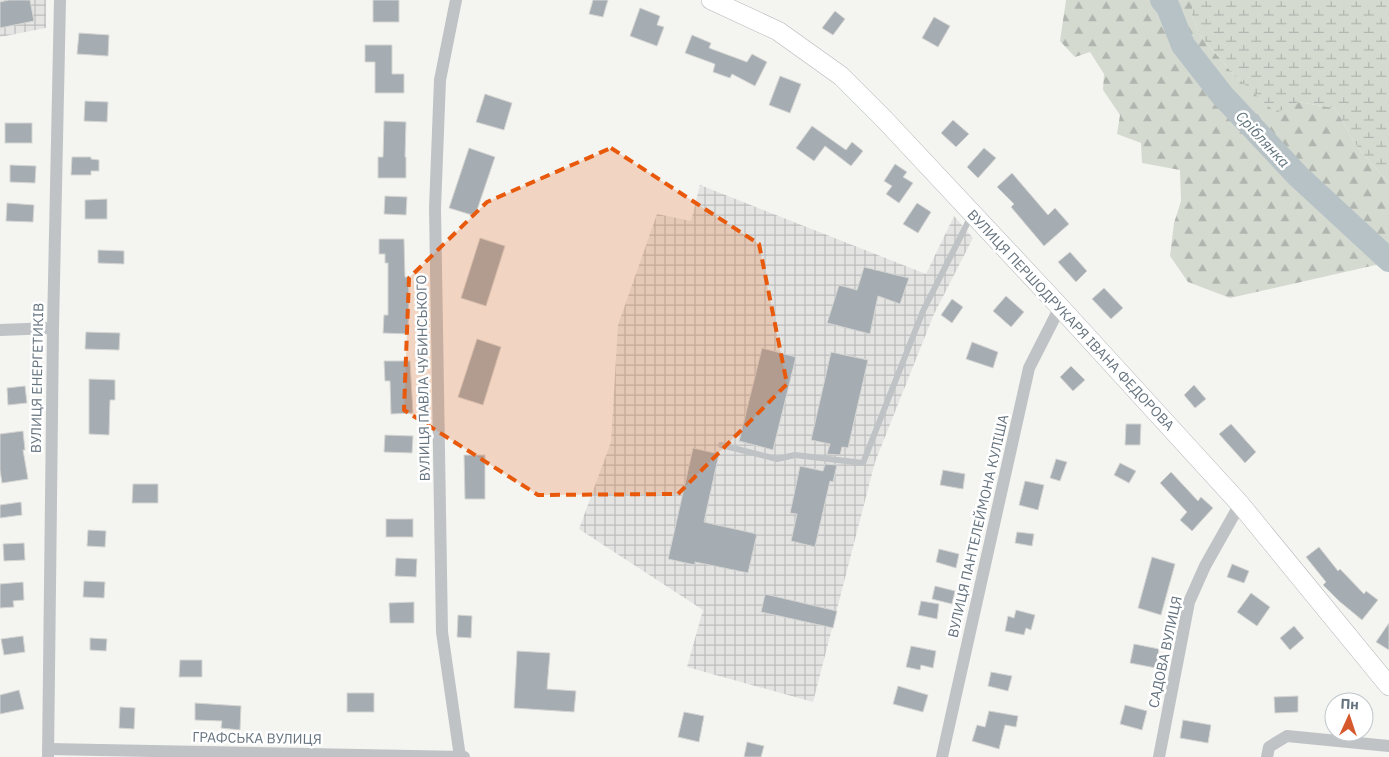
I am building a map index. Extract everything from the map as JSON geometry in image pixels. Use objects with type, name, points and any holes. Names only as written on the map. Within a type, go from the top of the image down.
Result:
[{"type":"street","name":"ВУЛИЦЯ ЕНЕРГЕТИКІВ","points":[[48,753],[53,328],[60,0]]},
{"type":"street","name":"ВУЛИЦЯ ПАВЛА ЧУБИНСЬКОГО","points":[[456,0],[440,80],[435,208],[442,632],[460,757]]},
{"type":"street","name":"ВУЛИЦЯ ПЕРШОДРУКАРЯ ІВАНА ФЕДОРОВА","points":[[711,0],[778,31],[841,76],[1060,306],[1240,504],[1389,686]]},
{"type":"street","name":"ВУЛИЦЯ ПАНТЕЛЕЙМОНА КУЛІША","points":[[942,757],[1029,368],[1060,306]]},
{"type":"street","points":[[0,330],[53,328]]},
{"type":"street","name":"САДОВА ВУЛИЦЯ","points":[[1159,757],[1189,602],[1205,566],[1240,504]]},
{"type":"street","points":[[1267,757],[1269,747],[1287,736],[1389,746]]},
{"type":"street","name":"ГРАФСЬКА ВУЛИЦЯ","points":[[48,753],[464,757]]},
{"type":"lane","points":[[721,445],[777,459],[796,455],[863,463],[923,311],[972,213]]},
{"type":"highlighted area","points":[[611,148],[759,244],[787,384],[678,494],[538,495],[404,410],[409,278],[487,202]]},
{"type":"shaded area","points":[[0,0],[46,0],[46,28],[0,37]]},
{"type":"shaded area","points":[[700,185],[926,274],[954,216],[973,238],[934,314],[875,462],[813,702],[687,667],[703,610],[579,529],[611,442],[618,325],[657,214],[691,221]]},
{"type":"green space","points":[[1066,0],[1192,0],[1192,15],[1199,34],[1234,75],[1298,102],[1335,108],[1358,148],[1389,183],[1389,262],[1230,298],[1188,282],[1170,256],[1174,223],[1181,201],[1180,170],[1142,163],[1141,143],[1117,134],[1120,115],[1103,90],[1104,74],[1090,52],[1075,57],[1060,41]]},
{"type":"green space","points":[[1192,0],[1389,0],[1389,183],[1358,148],[1335,108],[1298,102],[1276,113],[1234,75],[1199,34],[1192,15]]},
{"type":"building","points":[[30,0],[34,21],[0,28],[0,2]]},
{"type":"building","points":[[373,0],[399,0],[399,22],[373,22]]},
{"type":"building","points":[[593,0],[608,0],[603,17],[589,14]]},
{"type":"building","points":[[640,8],[660,16],[657,25],[664,27],[657,46],[630,36]]},
{"type":"building","points":[[835,11],[845,19],[833,35],[822,28]]},
{"type":"building","points":[[934,17],[950,26],[938,47],[922,38]]},
{"type":"building","points":[[79,33],[109,35],[108,56],[77,54]]},
{"type":"building","points":[[692,35],[711,43],[709,48],[747,62],[752,54],[767,62],[755,86],[732,74],[730,78],[713,72],[715,64],[685,53]]},
{"type":"building","points":[[365,45],[392,45],[392,74],[404,74],[404,93],[375,93],[375,62],[365,62]]},
{"type":"building","points":[[780,76],[801,84],[790,113],[769,105]]},
{"type":"building","points":[[485,94],[512,103],[504,130],[476,122]]},
{"type":"building","points":[[85,101],[108,102],[107,122],[84,121]]},
{"type":"building","points":[[953,120],[969,134],[956,147],[941,133]]},
{"type":"building","points":[[384,121],[406,122],[406,178],[378,178],[378,157],[383,157]]},
{"type":"building","points":[[5,123],[32,123],[32,143],[5,143]]},
{"type":"building","points":[[812,126],[846,150],[852,142],[863,151],[851,166],[825,146],[814,161],[796,148]]},
{"type":"building","points":[[469,148],[495,157],[475,216],[449,208]]},
{"type":"building","points":[[984,148],[996,158],[978,178],[967,167]]},
{"type":"building","points":[[72,157],[91,157],[91,159],[99,160],[99,171],[91,171],[91,175],[71,175]]},
{"type":"building","points":[[895,164],[907,172],[903,177],[913,183],[899,203],[886,194],[892,186],[884,181]]},
{"type":"building","points":[[10,165],[36,166],[35,183],[10,182]]},
{"type":"building","points":[[1012,173],[1048,215],[1055,208],[1069,224],[1044,246],[1011,207],[1014,204],[997,187]]},
{"type":"building","points":[[385,196],[407,197],[406,215],[384,214]]},
{"type":"building","points":[[107,199],[107,219],[85,219],[85,200]]},
{"type":"building","points":[[7,203],[34,205],[33,222],[6,221]]},
{"type":"building","points":[[917,203],[931,212],[918,233],[903,224]]},
{"type":"building","points":[[480,238],[505,246],[486,306],[461,298]]},
{"type":"building","points":[[379,239],[404,239],[405,277],[409,277],[408,334],[383,333],[384,315],[388,315],[388,263],[385,263],[385,254],[379,254]]},
{"type":"building","points":[[98,250],[124,251],[124,264],[98,263]]},
{"type":"building","points":[[1070,252],[1087,271],[1076,282],[1058,262]]},
{"type":"building","points":[[864,267],[909,278],[900,304],[878,296],[870,334],[827,323],[839,285],[857,290]]},
{"type":"building","points":[[1104,288],[1123,308],[1111,319],[1092,299]]},
{"type":"building","points":[[1006,296],[1024,312],[1011,327],[993,311]]},
{"type":"building","points":[[952,299],[963,307],[952,323],[941,315]]},
{"type":"building","points":[[86,332],[120,333],[119,350],[85,349]]},
{"type":"building","points":[[477,339],[501,347],[483,405],[458,397]]},
{"type":"building","points":[[972,342],[998,352],[993,368],[966,359]]},
{"type":"building","points":[[762,348],[796,357],[773,450],[739,441]]},
{"type":"building","points":[[831,352],[868,360],[848,448],[842,447],[840,455],[827,454],[830,444],[811,440]]},
{"type":"building","points":[[384,361],[410,361],[413,413],[391,414],[390,381],[385,381]]},
{"type":"building","points":[[1071,366],[1085,380],[1073,391],[1060,377]]},
{"type":"building","points":[[89,379],[115,380],[115,400],[110,400],[109,435],[89,434]]},
{"type":"building","points":[[1194,385],[1206,399],[1195,408],[1184,395]]},
{"type":"building","points":[[25,386],[27,403],[8,405],[7,388]]},
{"type":"building","points":[[1126,424],[1141,424],[1140,445],[1125,445]]},
{"type":"building","points":[[1231,424],[1256,452],[1245,463],[1219,434]]},
{"type":"building","points":[[23,431],[25,450],[23,450],[28,479],[2,483],[0,434]]},
{"type":"building","points":[[385,435],[413,436],[412,453],[384,452]]},
{"type":"building","points":[[693,448],[719,454],[704,522],[757,534],[748,573],[695,562],[695,565],[668,559]]},
{"type":"building","points":[[464,455],[485,455],[485,499],[465,499]]},
{"type":"building","points":[[1056,459],[1067,462],[1060,481],[1050,478]]},
{"type":"building","points":[[1120,463],[1136,471],[1129,483],[1114,475]]},
{"type":"building","points":[[825,464],[837,465],[833,482],[830,481],[815,547],[791,541],[797,514],[790,513],[800,466],[823,471]]},
{"type":"building","points":[[943,470],[965,474],[963,489],[940,485]]},
{"type":"building","points":[[1171,472],[1198,501],[1201,497],[1213,508],[1192,531],[1180,520],[1187,512],[1160,483]]},
{"type":"building","points":[[1025,481],[1044,485],[1038,510],[1019,505]]},
{"type":"building","points":[[133,484],[158,484],[158,503],[132,503]]},
{"type":"building","points":[[21,502],[22,515],[0,518],[0,505]]},
{"type":"building","points":[[386,519],[413,519],[413,537],[386,537]]},
{"type":"building","points":[[88,530],[106,531],[105,547],[87,546]]},
{"type":"building","points":[[1017,532],[1034,534],[1032,546],[1015,543]]},
{"type":"building","points":[[24,543],[25,560],[4,561],[3,544]]},
{"type":"building","points":[[1319,547],[1338,571],[1340,569],[1364,594],[1366,591],[1378,600],[1362,620],[1323,585],[1326,582],[1306,557]]},
{"type":"building","points":[[939,549],[959,554],[956,568],[936,562]]},
{"type":"building","points":[[1152,557],[1175,564],[1161,615],[1138,608]]},
{"type":"building","points":[[396,558],[417,559],[416,577],[395,576]]},
{"type":"building","points":[[1232,564],[1249,571],[1244,583],[1227,577]]},
{"type":"building","points":[[84,581],[105,582],[104,598],[83,597]]},
{"type":"building","points":[[23,582],[24,600],[13,601],[14,607],[0,608],[0,584]]},
{"type":"building","points":[[935,586],[955,591],[952,604],[932,599]]},
{"type":"building","points":[[1251,593],[1270,607],[1257,626],[1237,612]]},
{"type":"building","points":[[765,594],[837,611],[833,628],[761,612]]},
{"type":"building","points":[[921,601],[939,604],[937,619],[918,615]]},
{"type":"building","points":[[414,602],[414,623],[390,623],[389,603]]},
{"type":"building","points":[[1016,610],[1035,615],[1031,630],[1026,628],[1024,635],[1005,631],[1008,616],[1014,618]]},
{"type":"building","points":[[458,615],[472,616],[471,638],[457,637]]},
{"type":"building","points":[[1389,623],[1389,650],[1376,642]]},
{"type":"building","points":[[1294,626],[1304,638],[1290,650],[1280,638]]},
{"type":"building","points":[[23,636],[25,652],[4,655],[1,639]]},
{"type":"building","points":[[90,638],[107,639],[106,651],[90,650]]},
{"type":"building","points":[[1134,644],[1159,649],[1156,668],[1130,663]]},
{"type":"building","points":[[911,646],[936,651],[933,668],[921,665],[920,670],[906,667]]},
{"type":"building","points":[[517,651],[550,653],[547,689],[576,691],[574,712],[514,708]]},
{"type":"building","points":[[180,660],[202,660],[202,677],[179,677]]},
{"type":"building","points":[[991,672],[1012,676],[1008,691],[988,686]]},
{"type":"building","points":[[898,686],[928,695],[923,712],[893,704]]},
{"type":"building","points":[[19,690],[24,709],[0,714],[0,695]]},
{"type":"building","points":[[347,693],[374,693],[374,712],[347,712]]},
{"type":"building","points":[[1298,696],[1298,712],[1275,713],[1274,697]]},
{"type":"building","points":[[195,703],[241,706],[240,730],[221,728],[222,721],[195,720]]},
{"type":"building","points":[[1125,705],[1147,711],[1142,730],[1120,724]]},
{"type":"building","points":[[120,707],[135,708],[134,729],[119,728]]},
{"type":"building","points":[[989,711],[1018,716],[1016,727],[1005,725],[999,749],[972,741],[977,725],[985,727]]},
{"type":"building","points":[[684,712],[704,716],[699,742],[678,737]]},
{"type":"building","points":[[1183,720],[1211,725],[1208,743],[1180,738]]},
{"type":"building","points":[[747,742],[764,746],[761,757],[744,757]]},
{"type":"waterway","name":"Сріблянка","points":[[1162,0],[1168,7],[1183,45],[1222,95],[1298,176],[1389,260]]}]
